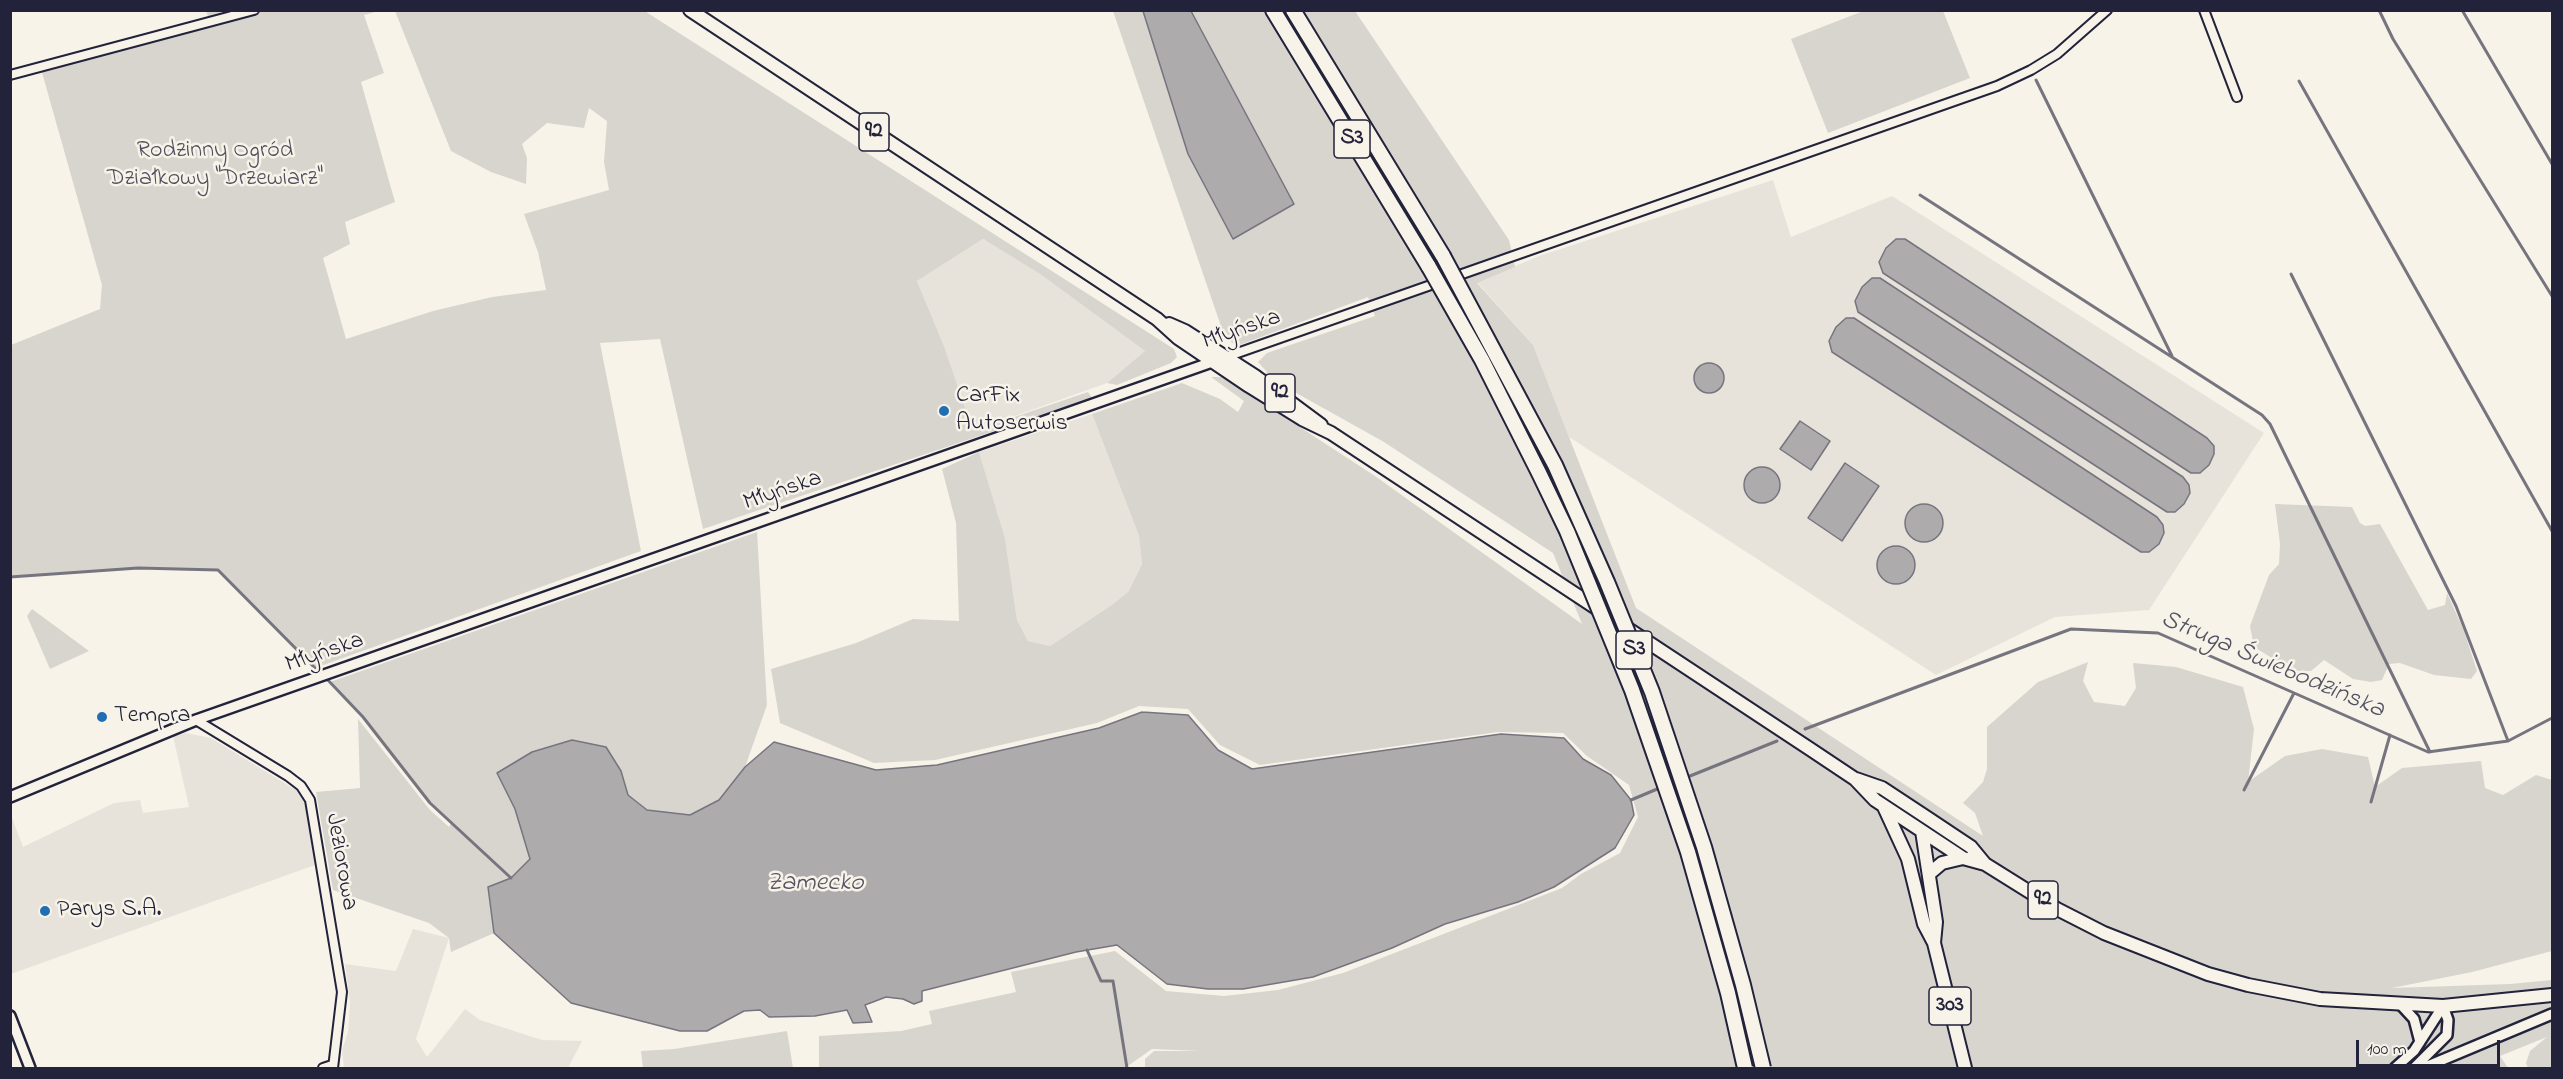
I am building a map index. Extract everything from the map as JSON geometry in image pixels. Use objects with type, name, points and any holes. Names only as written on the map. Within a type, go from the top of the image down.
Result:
[{"type":"highway","name":"S3","points":[[1274,10],[1429,267],[1482,360],[1571,540],[1632,690],[1691,863],[1728,993],[1745,1068]]},
{"type":"highway","name":"S3","points":[[1293,10],[1443,256],[1555,465],[1607,582],[1652,692],[1704,848],[1743,985],[1763,1068]]},
{"type":"main road","name":"92","points":[[690,10],[1157,319],[1178,338],[1219,359],[1302,419],[1331,433],[1855,779],[1884,807],[1963,858],[1985,864],[2057,909],[2104,933],[2187,967],[2289,994],[2402,1006],[2443,1006],[2553,995]]},
{"type":"main road","name":"92","points":[[1855,779],[1882,788],[1971,847],[1985,864]]},
{"type":"main road","name":"303","points":[[1884,807],[1908,859],[1924,924],[1934,943],[1965,1068]]},
{"type":"main road","points":[[1908,859],[1912,840],[1922,831],[1929,819]]},
{"type":"main road","name":"303","points":[[1922,831],[1936,922],[1934,943]]},
{"type":"main road","points":[[1929,874],[1942,863],[1963,858]]},
{"type":"street","points":[[10,75],[254,10]]},
{"type":"street","name":"Młyńska","points":[[10,797],[196,720],[2014,79],[2069,46],[2107,10]]},
{"type":"street","points":[[2204,10],[2238,96]]},
{"type":"street","name":"Jeziorowa","points":[[196,720],[288,776],[301,786],[310,800],[342,992],[333,1066]]},
{"type":"street","points":[[2402,1006],[2414,1019],[2420,1042]]},
{"type":"street","points":[[2395,1068],[2414,1051],[2443,1006]]},
{"type":"street","points":[[2415,1068],[2447,1035],[2448,1020],[2443,1006]]},
{"type":"street","points":[[2415,1068],[2423,1068],[2553,1014]]},
{"type":"street","points":[[10,1016],[30,1068]]},
{"type":"street","points":[[323,1068],[333,1066]]},
{"type":"shaded area","points":[[1773,180],[1791,237],[1892,196],[2264,433],[2149,610],[2055,617],[1936,675],[1569,437],[1533,345],[1477,282],[1539,256]]},
{"type":"shaded area","points":[[983,239],[1040,274],[1145,351],[1107,383],[973,431],[944,346],[917,281]]},
{"type":"shaded area","points":[[1092,414],[1139,536],[1142,564],[1128,592],[1113,604],[1050,646],[1028,641],[1017,620],[1005,538],[979,452]]},
{"type":"shaded area","points":[[186,733],[211,738],[296,790],[305,803],[315,865],[11,974],[11,815],[23,847],[114,803],[140,800],[143,813],[189,807],[173,736]]},
{"type":"shaded area","points":[[413,929],[449,938],[416,1039],[427,1057],[465,1009],[480,1020],[542,1040],[582,1041],[568,1068],[344,1068],[342,1050],[348,1032],[350,1003],[345,964],[396,971]]},
{"type":"green space","name":"Rodzinny Ogród Działkowy \"Drzewiarz\"","points":[[643,10],[1174,349],[1177,357],[1171,363],[1117,385],[1107,383],[1145,351],[1040,274],[983,239],[917,281],[944,346],[973,431],[1088,392],[1092,398],[703,529],[660,339],[600,343],[641,551],[315,668],[218,570],[138,568],[11,577],[11,345],[100,309],[102,285],[41,69],[209,19],[206,11],[379,11],[364,15],[384,73],[361,82],[395,202],[345,222],[350,244],[323,258],[346,339],[433,311],[492,297],[546,290],[538,252],[524,214],[609,190],[604,162],[607,121],[589,108],[584,128],[547,123],[522,144],[527,158],[526,184],[491,172],[451,151],[395,11]]},
{"type":"green space","points":[[1866,10],[1943,11],[1970,78],[1828,133],[1791,39]]},
{"type":"green space","points":[[1113,11],[1355,11],[1509,240],[1515,267],[1477,283],[1533,345],[1636,608],[1983,836],[1975,813],[1963,803],[1983,782],[1987,769],[1987,727],[2038,682],[2088,662],[2083,681],[2094,702],[2125,706],[2136,688],[2133,663],[2176,667],[2243,687],[2254,729],[2248,782],[2285,756],[2322,749],[2368,757],[2375,787],[2402,768],[2481,761],[2485,788],[2503,795],[2536,775],[2552,780],[2552,951],[2472,972],[2392,988],[2510,984],[2552,980],[2552,1068],[2528,1068],[2526,1063],[2530,1051],[2547,1037],[2500,1056],[2508,1068],[1145,1068],[1145,1059],[1154,1051],[1201,1051],[1152,1049],[1125,1068],[819,1068],[819,1036],[901,1031],[932,1024],[929,1011],[1016,992],[1011,972],[1115,951],[1166,991],[1224,996],[1278,990],[1343,973],[1562,888],[1581,874],[1620,853],[1638,817],[1629,785],[1587,756],[1563,733],[1498,732],[1260,765],[1220,745],[1188,709],[1139,706],[1097,723],[935,760],[874,763],[780,723],[771,669],[856,643],[913,619],[959,621],[956,523],[942,469],[979,452],[1005,538],[1017,620],[1028,641],[1050,646],[1128,592],[1142,564],[1139,536],[1092,414],[1182,383],[1220,399],[1238,412],[1244,401],[1211,377],[1223,377],[1375,476],[1582,624],[1553,553],[1384,442],[1264,375],[1267,372],[1258,362],[1267,353],[1375,316],[1368,297],[1237,346],[1225,338]]},
{"type":"green space","points":[[2275,504],[2352,507],[2360,523],[2365,526],[2380,524],[2428,610],[2445,605],[2447,593],[2464,631],[2477,671],[2471,679],[2434,675],[2400,663],[2389,664],[2382,680],[2371,682],[2353,679],[2324,660],[2311,671],[2293,671],[2254,647],[2250,626],[2269,575],[2279,564],[2280,544]]},
{"type":"green space","points":[[757,532],[767,705],[745,767],[719,800],[690,815],[647,810],[628,795],[621,771],[515,809],[530,859],[511,878],[488,887],[494,933],[451,952],[449,938],[429,923],[333,890],[316,792],[360,788],[358,719],[430,810],[449,827],[451,823],[430,803],[363,717],[330,682]]},
{"type":"green space","points":[[32,609],[89,651],[50,669],[27,616]]},
{"type":"green space","points":[[787,1031],[793,1068],[643,1068],[641,1051],[674,1049]]},
{"type":"water","points":[[1143,11],[1191,11],[1294,204],[1233,239],[1188,154]]},
{"type":"water","points":[[1896,239],[1905,239],[2207,438],[2214,446],[2214,454],[2209,465],[2200,473],[2191,473],[1883,273],[1879,262],[1886,248]]},
{"type":"water","points":[[1872,278],[1880,278],[2183,477],[2189,485],[2190,493],[2184,504],[2175,512],[2167,512],[1858,312],[1855,301],[1862,287]]},
{"type":"water","points":[[1846,318],[1854,318],[2157,517],[2163,525],[2164,533],[2159,544],[2149,552],[2141,552],[1832,352],[1829,341],[1836,327]]},
{"type":"water","points":[[1709,363],[1720,367],[1724,378],[1720,389],[1709,393],[1698,389],[1694,378],[1698,367]]},
{"type":"water","points":[[1800,421],[1830,441],[1811,470],[1780,449]]},
{"type":"water","points":[[1845,463],[1879,486],[1842,541],[1808,518]]},
{"type":"water","points":[[1762,467],[1775,472],[1780,485],[1775,498],[1762,503],[1749,498],[1744,485],[1749,472]]},
{"type":"water","points":[[1924,504],[1937,510],[1943,523],[1937,536],[1924,542],[1911,536],[1905,523],[1911,510]]},
{"type":"water","points":[[1896,546],[1909,552],[1915,565],[1909,578],[1896,584],[1883,578],[1877,565],[1883,552]]},
{"type":"water","name":"Zamecko","points":[[1142,712],[1188,715],[1218,750],[1252,769],[1501,734],[1564,738],[1583,759],[1611,775],[1631,800],[1634,815],[1615,848],[1554,887],[1518,902],[1445,924],[1392,948],[1313,977],[1243,989],[1208,989],[1167,984],[1117,945],[1076,952],[922,991],[922,1001],[914,1004],[903,999],[886,997],[865,1005],[872,1022],[853,1023],[847,1010],[815,1016],[769,1017],[760,1010],[744,1011],[707,1031],[680,1031],[571,1003],[494,933],[488,887],[511,878],[530,859],[515,809],[497,773],[532,752],[572,740],[606,747],[621,771],[628,795],[647,810],[690,815],[719,800],[745,767],[774,742],[876,770],[937,765],[1099,728]]},
{"type":"waterway","points":[[2379,10],[2393,39],[2552,296]]},
{"type":"waterway","points":[[2462,10],[2552,164]]},
{"type":"waterway","points":[[2036,80],[2172,356]]},
{"type":"waterway","points":[[2299,81],[2552,531]]},
{"type":"waterway","points":[[1920,195],[2262,415],[2270,424],[2430,752]]},
{"type":"waterway","points":[[2291,274],[2456,606],[2508,741]]},
{"type":"waterway","name":"Struga Świebodzińska","points":[[10,577],[138,568],[218,570],[315,668]]},
{"type":"waterway","name":"Struga Świebodzińska","points":[[1805,729],[2071,629],[2158,633],[2428,752],[2508,741],[2552,718]]},
{"type":"waterway","name":"Struga Świebodzińska","points":[[325,677],[363,717],[430,803],[511,878]]},
{"type":"waterway","points":[[2244,790],[2294,693]]},
{"type":"waterway","points":[[2371,802],[2390,735]]},
{"type":"waterway","name":"Struga Świebodzińska","points":[[1685,778],[1777,741]]},
{"type":"waterway","name":"Struga Świebodzińska","points":[[1631,800],[1662,787]]},
{"type":"waterway","points":[[1087,950],[1101,981],[1113,981],[1127,1068]]},
{"type":"place","name":"CarFix Autoserwis","points":[[944,411]]},
{"type":"place","name":"Tempra","points":[[102,717]]},
{"type":"place","name":"Parys S.A.","points":[[45,911]]}]
